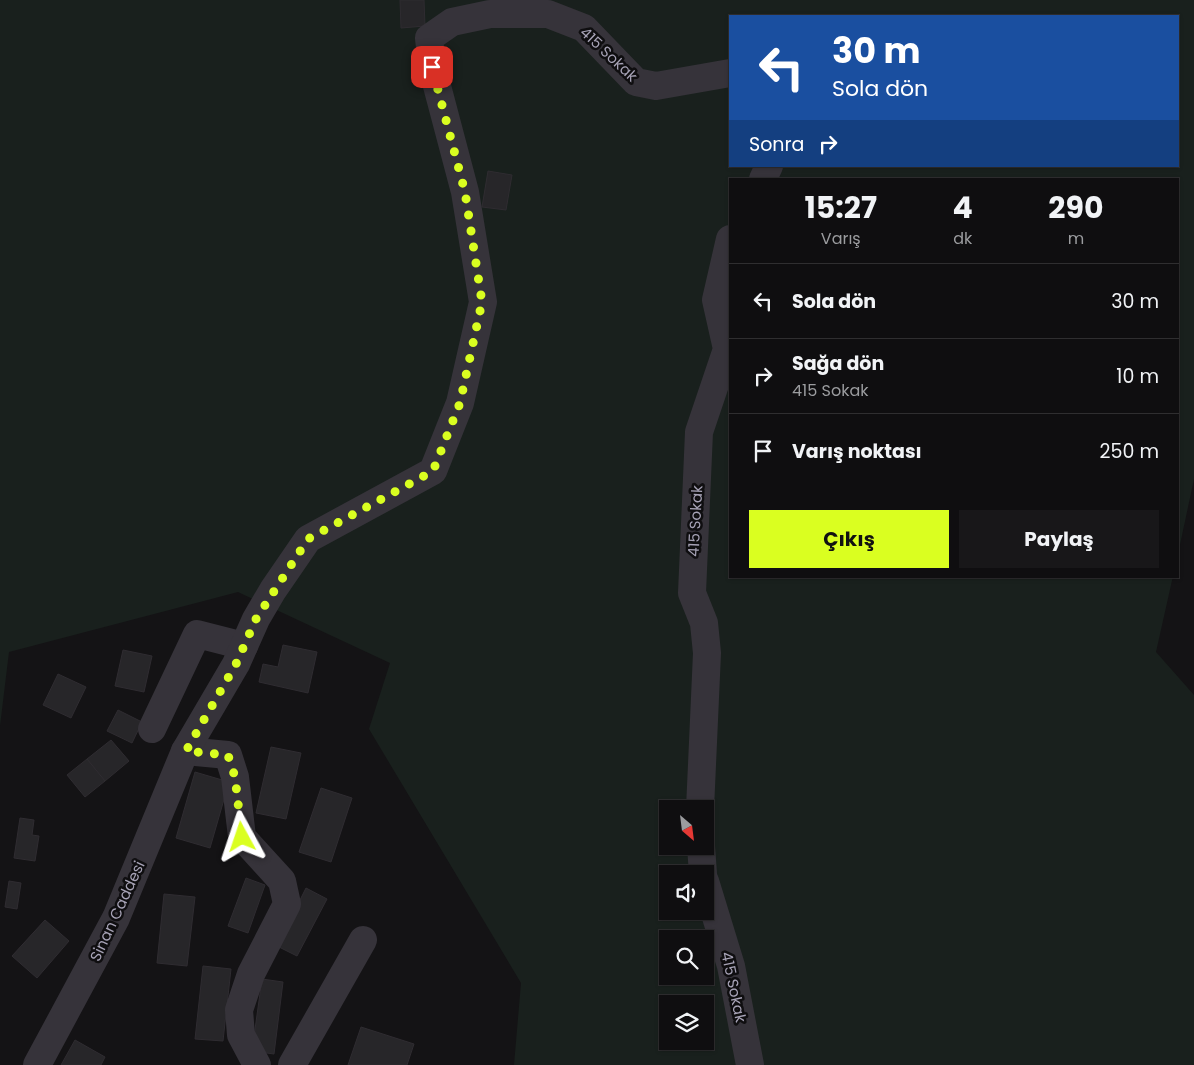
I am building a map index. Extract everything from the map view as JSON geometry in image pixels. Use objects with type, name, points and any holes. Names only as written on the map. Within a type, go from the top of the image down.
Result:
[{"type":"street","name":"415 Sokak","points":[[186,751],[236,664],[256,619],[273,590],[308,539],[433,471],[460,403],[482,302],[465,192],[432,67],[429,38],[452,22],[490,14],[548,14],[584,28],[636,82],[656,86],[729,73]]},
{"type":"street","name":"415 Sokak","points":[[700,800],[706,653],[704,623],[692,593],[699,432],[727,349],[716,300],[729,243]]},
{"type":"street","points":[[152,729],[196,634],[244,646]]},
{"type":"street","points":[[186,751],[228,755],[236,786],[242,837],[282,881],[287,904],[258,957],[239,1010],[241,1035],[257,1065]]},
{"type":"street","name":"Sinan Caddesi","points":[[37,1065],[116,918],[186,751]]},
{"type":"street","name":"415 Sokak","points":[[714,909],[732,966],[750,1065]]},
{"type":"street","points":[[292,1065],[363,940]]},
{"type":"shaded area","points":[[0,0],[1194,0],[1194,479],[1179,549],[1179,178],[729,178],[729,578],[1173,578],[1156,652],[1194,695],[1194,1065],[514,1065],[521,983],[369,729],[390,663],[238,592],[9,652],[0,726]]},
{"type":"building","points":[[400,0],[424,0],[425,26],[401,28]]},
{"type":"building","points":[[488,171],[512,175],[506,210],[482,207]]},
{"type":"building","points":[[283,645],[317,652],[308,693],[259,682],[263,664],[278,667]]},
{"type":"building","points":[[123,650],[152,656],[144,692],[115,686]]},
{"type":"building","points":[[58,674],[86,687],[71,718],[43,705]]},
{"type":"building","points":[[118,710],[142,722],[132,743],[107,731]]},
{"type":"building","points":[[111,740],[129,761],[105,781],[87,759]]},
{"type":"building","points":[[271,747],[301,753],[286,819],[256,813]]},
{"type":"building","points":[[87,759],[105,781],[85,797],[67,775]]},
{"type":"building","points":[[195,772],[229,782],[210,848],[176,838]]},
{"type":"building","points":[[321,788],[352,798],[331,862],[299,852]]},
{"type":"building","points":[[20,818],[34,820],[32,835],[39,836],[35,861],[14,858]]},
{"type":"building","points":[[246,878],[265,885],[248,933],[228,926]]},
{"type":"building","points":[[9,881],[21,883],[17,909],[5,907]]},
{"type":"building","points":[[306,888],[327,899],[297,956],[277,946]]},
{"type":"building","points":[[164,894],[195,897],[187,966],[157,963]]},
{"type":"building","points":[[45,920],[69,941],[37,978],[12,956]]},
{"type":"building","points":[[203,966],[231,969],[223,1041],[195,1039]]},
{"type":"building","points":[[262,979],[283,982],[274,1054],[252,1051]]},
{"type":"building","points":[[361,1027],[414,1044],[407,1065],[348,1065]]},
{"type":"building","points":[[75,1040],[105,1057],[101,1065],[61,1065]]},
{"type":"route","points":[[242,837],[235,777],[228,755],[186,751],[236,664],[256,619],[273,590],[308,539],[433,471],[460,403],[482,302],[465,192],[432,67]]}]
